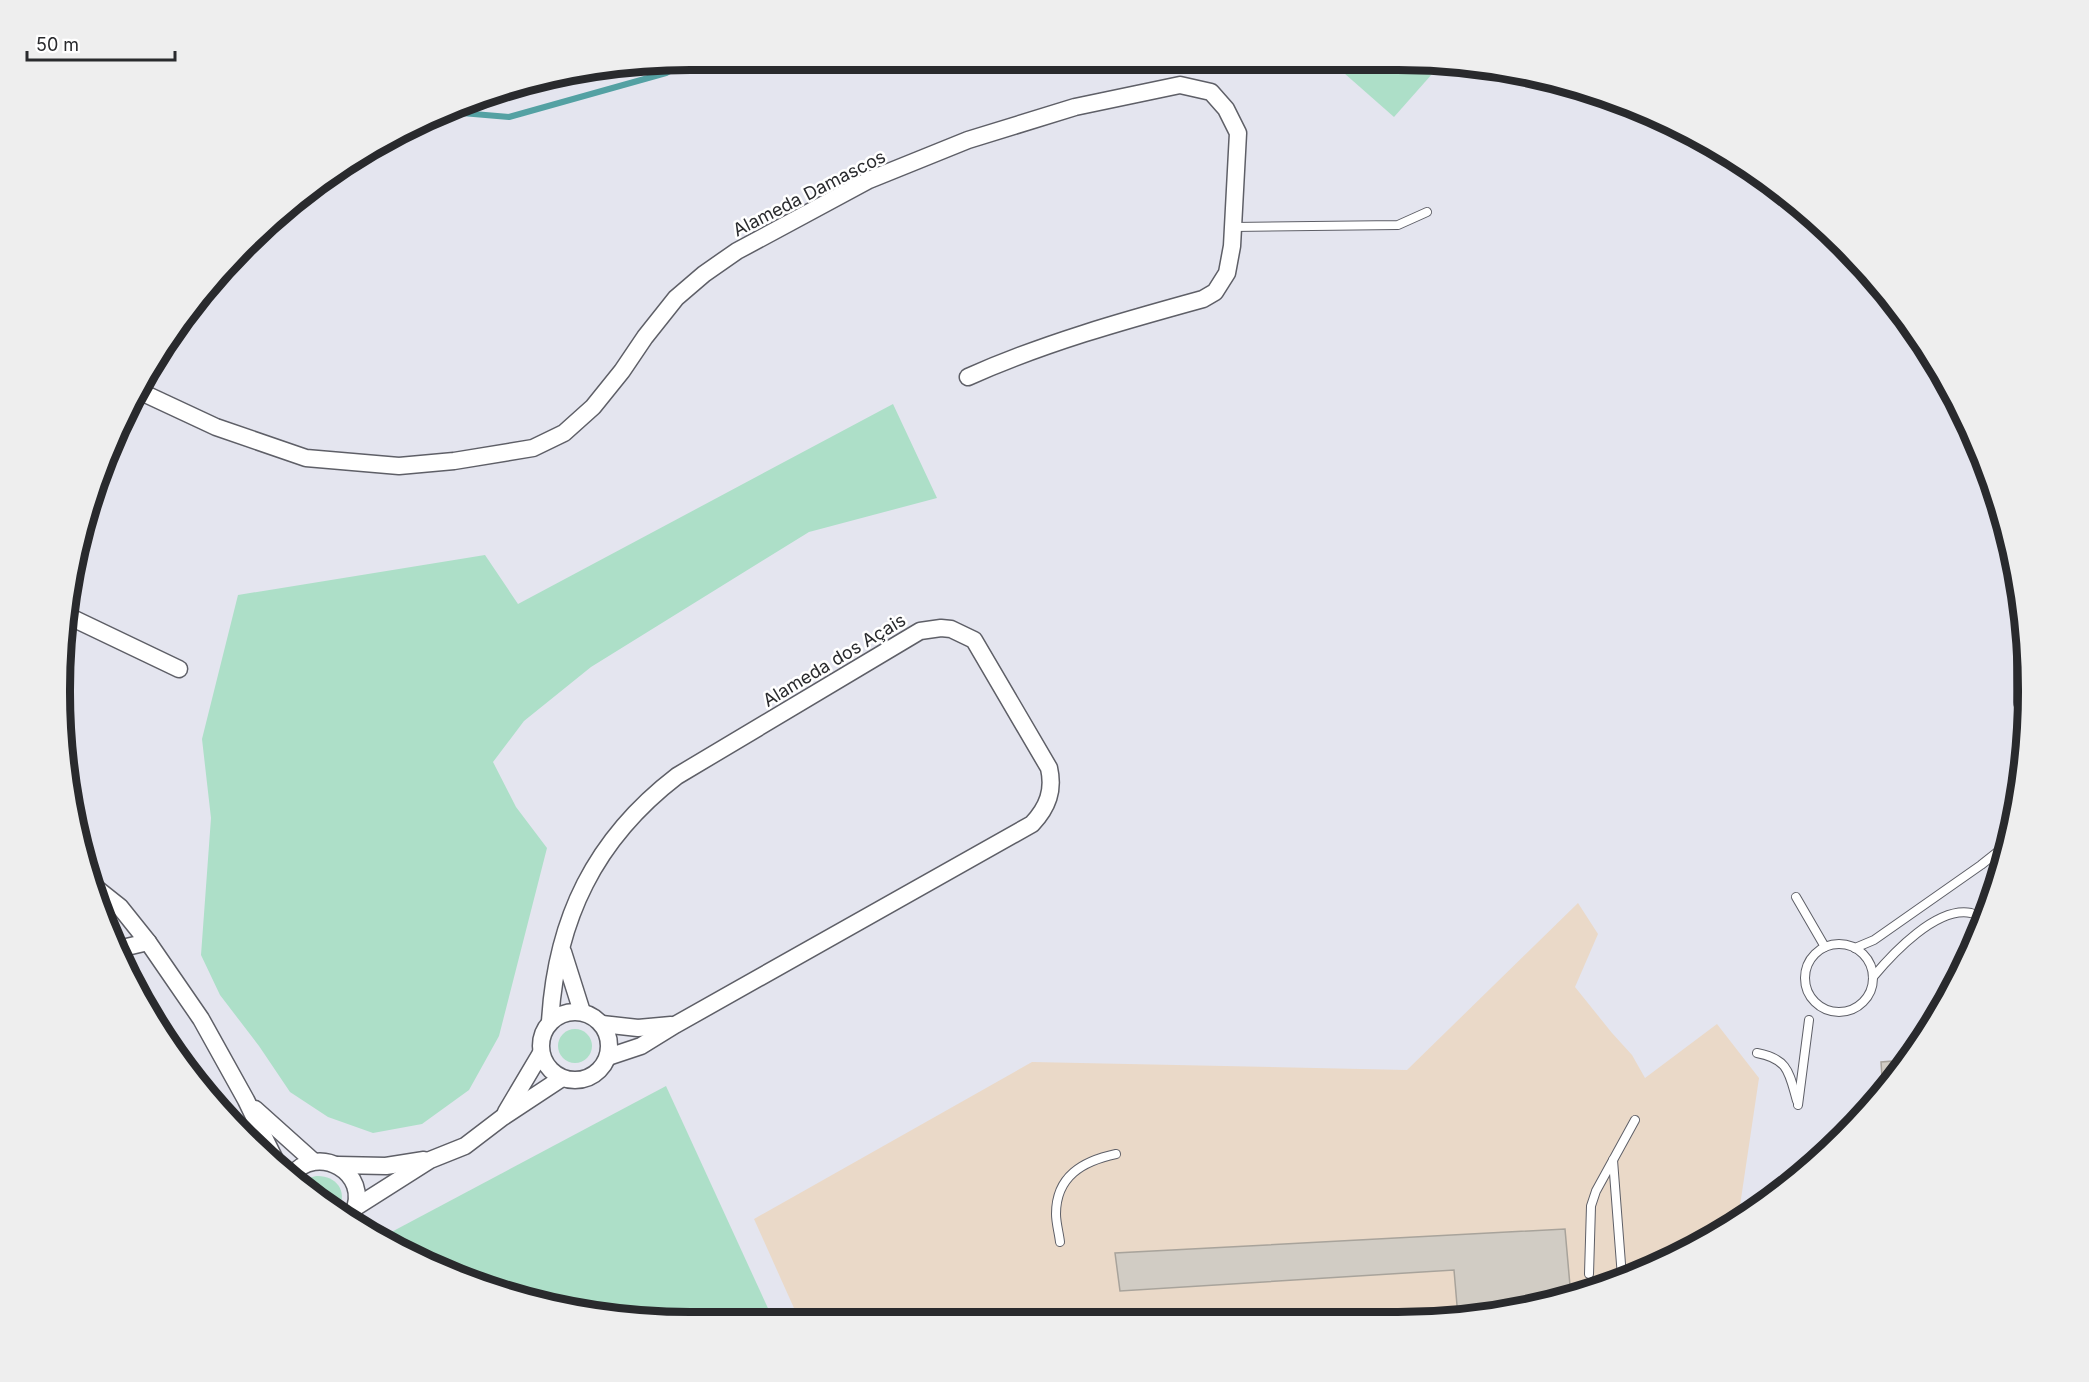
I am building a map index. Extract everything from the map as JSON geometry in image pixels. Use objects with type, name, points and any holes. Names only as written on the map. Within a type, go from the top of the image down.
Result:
[{"type":"street","name":"Alameda Damascos","points":[[146,395],[216,427],[306,458],[399,466],[454,461],[533,448],[564,433],[592,407],[676,298],[704,274],[737,251],[869,180],[968,140],[1075,107],[1180,85],[1211,92],[1226,109],[1238,133],[1232,246],[1227,273],[1215,292],[1203,299],[1094,329],[1011,358],[968,377]]},
{"type":"street","points":[[75,619],[179,669]]},
{"type":"street","name":"Alameda dos Açais","points":[[550,1022],[552,994],[562,948],[577,900],[601,855],[635,812],[677,776],[920,630],[951,629],[974,640],[1049,768],[1051,778],[1049,798],[1040,816],[1032,824],[641,1046],[608,1057]]},
{"type":"street","points":[[105,896],[120,908],[148,942],[201,1019],[268,1145]]},
{"type":"street","points":[[126,947],[148,942]]},
{"type":"street","points":[[562,948],[582,1012]]},
{"type":"street","points":[[570,1011],[582,1012],[593,1016],[608,1034],[610,1046],[608,1057],[603,1067],[594,1075],[584,1079],[562,1078],[546,1064],[541,1053],[544,1031],[559,1015],[570,1011]]},
{"type":"street","points":[[602,1024],[638,1028],[675,1025]]},
{"type":"street","points":[[503,1118],[541,1053]]},
{"type":"street","points":[[354,1212],[430,1160],[465,1146],[562,1078]]},
{"type":"street","points":[[246,1100],[313,1161]]},
{"type":"street","points":[[338,1165],[386,1166],[430,1160]]},
{"type":"street","points":[[297,1170],[313,1161],[326,1161],[348,1172],[357,1195],[354,1212]]},
{"type":"lane","points":[[1233,227],[1398,225],[1427,212]]},
{"type":"lane","points":[[1855,948],[1874,940],[1997,852]]},
{"type":"lane","points":[[1796,897],[1825,947]]},
{"type":"lane","points":[[1874,977],[1904,944],[1946,916],[1971,914],[1976,916]]},
{"type":"lane","points":[[1835,944],[1855,948],[1865,955],[1872,966],[1874,977],[1872,988],[1866,999],[1858,1007],[1847,1011],[1822,1008],[1809,992],[1806,981],[1806,970],[1810,961],[1816,953],[1835,944]]},
{"type":"lane","points":[[1757,1053],[1779,1059],[1788,1072],[1798,1105],[1809,1020]]},
{"type":"lane","points":[[1589,1274],[1591,1206],[1596,1191],[1635,1120]]},
{"type":"lane","points":[[1060,1242],[1056,1214],[1060,1190],[1074,1170],[1100,1157],[1116,1154]]},
{"type":"lane","points":[[1613,1159],[1621,1269]]},
{"type":"shaded area","points":[[1578,903],[1598,934],[1575,987],[1632,1055],[1645,1078],[1717,1024],[1759,1078],[1739,1209],[1672,1248],[1597,1279],[1519,1300],[1439,1310],[1398,1312],[796,1312],[754,1219],[1032,1062],[1407,1070]]},
{"type":"green space","points":[[1346,71],[1434,72],[1394,117],[1344,73]]},
{"type":"green space","points":[[893,404],[937,498],[809,532],[591,667],[524,721],[493,762],[516,807],[547,848],[499,1036],[469,1090],[422,1124],[373,1133],[328,1117],[290,1092],[220,995],[201,955],[211,818],[202,739],[238,595],[485,555],[518,604]]},
{"type":"green space","points":[[575,1029],[587,1034],[592,1046],[587,1058],[575,1063],[563,1058],[558,1046],[563,1034]]},
{"type":"green space","points":[[666,1086],[770,1312],[650,1310],[570,1300],[492,1279],[417,1248],[390,1233]]},
{"type":"green space","points":[[323,1176],[334,1181],[341,1190],[340,1203],[313,1183],[309,1178]]},
{"type":"building","points":[[1896,1061],[1882,1079],[1881,1062]]},
{"type":"building","points":[[1565,1229],[1570,1287],[1519,1300],[1457,1308],[1454,1270],[1120,1291],[1115,1253]]},
{"type":"waterway","points":[[466,113],[509,117],[669,72]]}]
